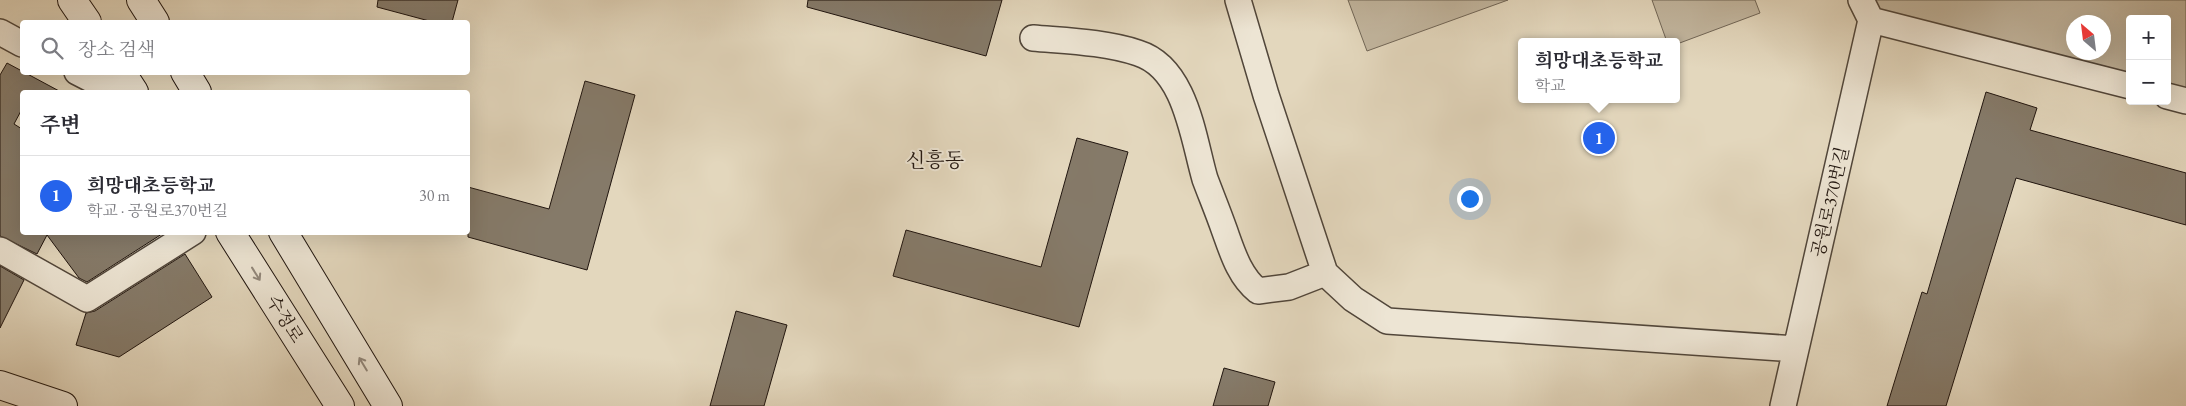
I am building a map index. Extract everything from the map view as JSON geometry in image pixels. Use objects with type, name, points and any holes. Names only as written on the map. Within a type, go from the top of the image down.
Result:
[{"type":"main road","points":[[72,0],[86,20]]},
{"type":"main road","points":[[141,0],[154,20]]},
{"type":"main road","points":[[123,75],[133,90]]},
{"type":"main road","points":[[187,75],[196,90]]},
{"type":"main road","name":"수정로","points":[[232,235],[340,406]]},
{"type":"main road","points":[[284,235],[388,406]]},
{"type":"main road","points":[[0,385],[63,406]]},
{"type":"street","points":[[1238,0],[1266,94],[1325,273],[1353,299],[1387,321],[1796,349]]},
{"type":"street","points":[[1866,10],[2126,85]]},
{"type":"street","name":"공원로370번길","points":[[1783,406],[1866,10]]},
{"type":"street","points":[[0,32],[20,43]]},
{"type":"street","points":[[1033,38],[1140,53],[1160,65],[1187,108],[1205,179],[1238,264],[1248,283],[1258,291],[1289,287],[1325,273]]},
{"type":"street","points":[[83,75],[112,90]]},
{"type":"street","points":[[2171,97],[2186,100]]},
{"type":"street","points":[[0,250],[87,299],[188,235]]},
{"type":"shaded area","points":[[1348,0],[1508,0],[1367,51]]},
{"type":"shaded area","points":[[1652,0],[1755,0],[1760,13],[1680,43],[1680,38],[1666,38]]},
{"type":"shaded area","points":[[1872,0],[2186,0],[2186,94],[2171,91],[2171,15],[2126,15],[2126,79],[1882,18]]},
{"type":"building","points":[[378,0],[458,0],[453,20],[426,20],[377,7]]},
{"type":"building","points":[[808,0],[1002,0],[986,56],[807,7]]},
{"type":"building","points":[[7,63],[20,70],[20,75],[29,75],[57,90],[20,90],[20,113],[14,124],[20,128],[20,235],[47,235],[37,254],[0,236],[0,75]]},
{"type":"building","points":[[585,81],[635,95],[587,270],[468,237],[470,235],[470,188],[549,209]]},
{"type":"building","points":[[1986,92],[2037,108],[2030,130],[2186,173],[2186,225],[2016,178],[1946,406],[1887,406],[1922,292],[1927,294]]},
{"type":"building","points":[[1077,138],[1128,152],[1079,327],[893,276],[906,230],[1041,267]]},
{"type":"building","points":[[47,235],[160,235],[87,282],[79,278]]},
{"type":"building","points":[[185,254],[212,297],[119,357],[76,345],[86,313],[95,311]]},
{"type":"building","points":[[0,266],[24,280],[0,328]]},
{"type":"building","points":[[736,311],[787,325],[764,406],[710,406]]},
{"type":"building","points":[[1224,368],[1275,382],[1268,406],[1213,406]]},
{"type":"place","name":"희망대초등학교","points":[[1599,138]]},
{"type":"district","name":"신흥동","points":[[935,160]]}]
